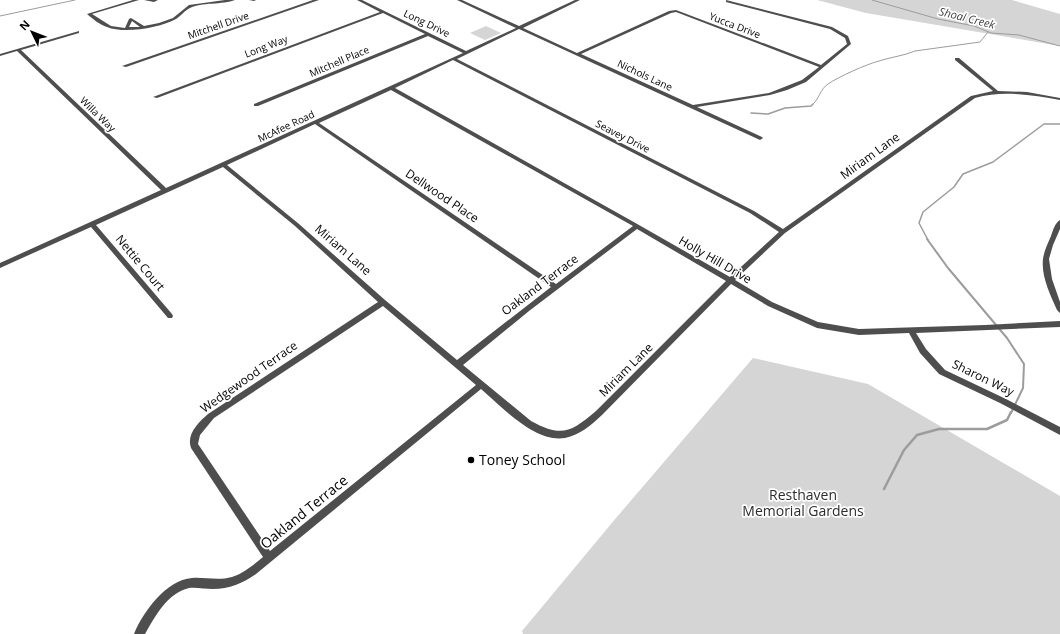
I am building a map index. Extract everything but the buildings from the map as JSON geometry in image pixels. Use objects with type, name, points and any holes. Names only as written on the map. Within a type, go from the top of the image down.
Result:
[{"type":"street","points":[[137,0],[89,14],[109,27],[126,29],[143,27],[175,18],[185,8],[190,6],[233,0]]},
{"type":"street","points":[[146,0],[156,0]]},
{"type":"street","name":"Mitchell Drive","points":[[124,66],[317,0]]},
{"type":"street","name":"Long Drive","points":[[358,0],[467,53]]},
{"type":"street","name":"Nichols Lane","points":[[459,0],[522,27],[690,107],[760,138]]},
{"type":"street","points":[[565,0],[572,3]]},
{"type":"street","name":"McAfee Road","points":[[0,266],[391,88],[578,0]]},
{"type":"street","points":[[690,107],[770,94],[804,81],[849,44],[847,36],[832,28],[728,1]]},
{"type":"street","name":"Yucca Drive","points":[[578,54],[670,12],[676,11],[821,66]]},
{"type":"street","name":"Long Way","points":[[155,97],[382,12]]},
{"type":"street","points":[[126,29],[131,19],[143,27]]},
{"type":"street","points":[[0,55],[78,32]]},
{"type":"street","name":"Mitchell Place","points":[[256,105],[429,34]]},
{"type":"street","name":"Willa Way","points":[[18,50],[165,191]]},
{"type":"street","points":[[957,58],[996,92]]},
{"type":"street","name":"Seavey Drive","points":[[454,59],[752,212],[783,232]]},
{"type":"street","name":"Holly Hill Drive","points":[[391,88],[637,226],[729,282],[770,304],[817,325],[858,332],[1060,324]]},
{"type":"street","name":"Miriam Lane","points":[[223,164],[297,225],[383,302],[534,428],[540,432],[554,435],[569,434],[583,426],[599,413],[729,282],[783,232],[973,97],[983,93],[1023,92],[1060,99]]},
{"type":"street","name":"Dellwood Place","points":[[315,122],[556,288]]},
{"type":"street","points":[[1060,222],[1054,234],[1046,259],[1047,272],[1060,310]]},
{"type":"street","name":"Nettie Court","points":[[92,224],[170,316]]},
{"type":"street","name":"Oakland Terrace","points":[[458,364],[527,309],[637,226]]},
{"type":"street","name":"Wedgewood Terrace","points":[[269,558],[194,446],[194,438],[200,427],[211,416],[383,302]]},
{"type":"street","name":"Sharon Way","points":[[911,331],[923,351],[942,372],[1003,401],[1060,431]]},
{"type":"street","name":"Oakland Terrace","points":[[139,634],[164,598],[176,588],[188,583],[223,585],[237,581],[253,571],[481,385]]},
{"type":"green space","points":[[817,0],[1012,0],[1060,14],[1060,46],[866,13]]},
{"type":"green space","points":[[486,26],[501,33],[485,40],[470,33]]},
{"type":"green space","name":"Resthaven Memorial Gardens","points":[[753,358],[868,384],[1060,496],[1060,634],[523,634],[522,631],[616,518]]},
{"type":"waterway","points":[[0,16],[75,0]]},
{"type":"waterway","name":"Shoal Creek","points":[[872,0],[938,19],[974,26],[991,33],[1019,35],[1060,46]]},
{"type":"waterway","points":[[812,105],[825,86],[860,68],[915,51],[980,42],[988,32]]},
{"type":"waterway","points":[[751,113],[768,114],[785,108],[812,105]]},
{"type":"waterway","points":[[928,240],[919,223],[923,212],[954,187],[963,174],[993,162],[1044,124],[1060,124]]},
{"type":"waterway","points":[[927,239],[948,268],[1007,338],[1024,364],[1023,388],[1011,413]]},
{"type":"waterway","points":[[884,489],[904,450],[917,435],[939,429],[987,429],[1007,420],[1011,412]]},
{"type":"place","name":"Toney School","points":[[471,460]]}]
